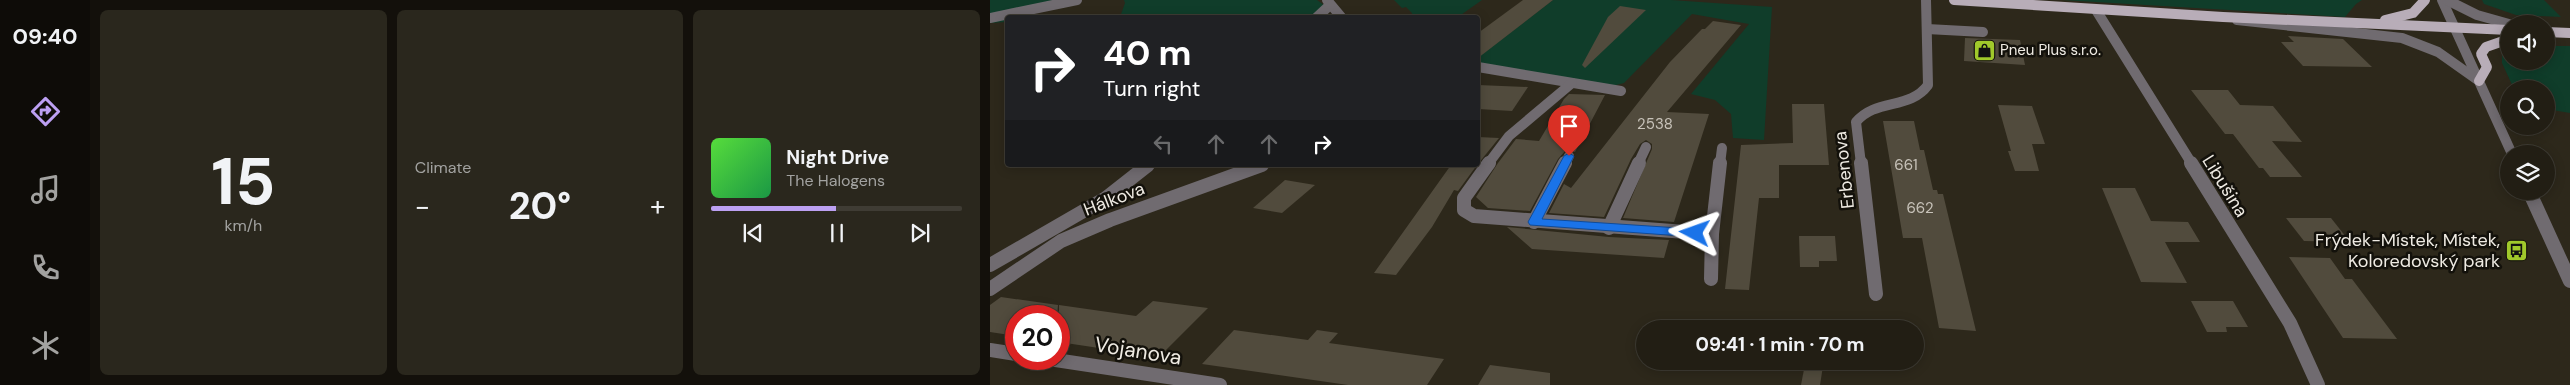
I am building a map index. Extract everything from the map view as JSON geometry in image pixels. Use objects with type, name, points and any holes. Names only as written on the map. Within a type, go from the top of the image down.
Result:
[{"type":"main road","points":[[1954,0],[2223,17],[2500,30]]},
{"type":"main road","points":[[2358,24],[2395,19],[2413,14],[2425,0]]},
{"type":"main road","points":[[2555,31],[2570,32]]},
{"type":"main road","points":[[2479,80],[2487,67],[2481,54],[2486,47],[2500,42]]},
{"type":"street","points":[[990,18],[1077,0]]},
{"type":"street","name":"Erbenova","points":[[1876,294],[1856,122],[1868,110],[1908,101],[1923,94],[1928,85],[1926,0]]},
{"type":"street","points":[[2442,0],[2508,145]]},
{"type":"street","points":[[2447,0],[2477,15],[2500,21]]},
{"type":"street","points":[[1319,15],[1329,3],[1339,15]]},
{"type":"street","name":"Libušina","points":[[2096,10],[2290,323],[2318,385]]},
{"type":"street","points":[[2223,17],[2267,26],[2364,32],[2410,40],[2430,48],[2457,63],[2479,80]]},
{"type":"street","points":[[1927,29],[1983,32]]},
{"type":"street","points":[[1480,67],[1621,91]]},
{"type":"street","points":[[1572,83],[1508,136],[1464,198],[1464,210],[1474,216],[1534,222],[1712,234]]},
{"type":"street","points":[[1609,228],[1646,147]]},
{"type":"street","points":[[1711,279],[1712,234],[1722,148]]},
{"type":"street","points":[[1534,222],[1569,156]]},
{"type":"street","points":[[990,265],[1106,198],[1145,167]]},
{"type":"street","name":"Hálkova","points":[[990,289],[1061,241],[1110,220],[1256,167]]},
{"type":"street","points":[[2533,200],[2570,281]]},
{"type":"street","points":[[990,350],[1005,352]]},
{"type":"street","name":"Vojanova","points":[[1070,362],[1220,385]]},
{"type":"green space","points":[[990,0],[1064,0],[1022,10],[1024,15],[1005,15],[1005,22],[990,23]]},
{"type":"green space","points":[[1124,0],[1317,0],[1324,5],[1312,15],[1121,15],[1125,3]]},
{"type":"green space","points":[[1394,0],[1482,0],[1461,15],[1412,15],[1406,7],[1402,8]]},
{"type":"green space","points":[[1553,0],[1671,0],[1772,7],[1764,140],[1733,138],[1731,114],[1715,100],[1691,94],[1749,24],[1692,14],[1624,83],[1612,86],[1480,63],[1480,52],[1484,53]]},
{"type":"green space","points":[[2062,0],[2362,0],[2345,17]]},
{"type":"green space","points":[[2482,0],[2544,0],[2561,17],[2555,17],[2555,15],[2516,15],[2484,4]]},
{"type":"green space","points":[[2555,46],[2570,46],[2570,113],[2555,110],[2555,80],[2510,80],[2505,70],[2555,70]]},
{"type":"building","points":[[1523,0],[1553,0],[1480,56],[1480,32]]},
{"type":"building","points":[[1620,6],[1646,10],[1585,68],[1582,65],[1608,17]]},
{"type":"building","points":[[1713,21],[1741,25],[1667,112],[1709,114],[1674,222],[1623,218],[1652,149],[1652,144],[1646,140],[1640,144],[1631,159],[1604,217],[1549,213],[1564,184],[1571,188],[1670,62],[1702,29],[1705,29]]},
{"type":"building","points":[[2288,36],[2343,39],[2372,67],[2303,66],[2281,42],[2294,42]]},
{"type":"building","points":[[1965,38],[2020,40],[2025,65],[1964,61]]},
{"type":"building","points":[[1480,85],[1528,87],[1512,111],[1480,109]]},
{"type":"building","points":[[2191,90],[2228,90],[2240,105],[2273,106],[2302,142],[2272,141],[2302,177],[2270,177],[2263,168],[2259,168],[2233,134],[2225,134]]},
{"type":"building","points":[[1569,94],[1605,95],[1575,152],[1566,150],[1558,159],[1530,211],[1488,208],[1476,197],[1498,163],[1516,139],[1539,141],[1564,99]]},
{"type":"building","points":[[1792,104],[1824,104],[1829,165],[1779,165],[1779,198],[1759,198],[1749,290],[1725,289],[1741,145],[1793,143]]},
{"type":"building","points":[[1998,105],[2032,106],[2045,144],[2032,144],[2039,171],[2015,171],[2008,151],[2011,151]]},
{"type":"building","points":[[1883,121],[1914,121],[1920,150],[1924,150],[1933,190],[1937,190],[1938,194],[1943,194],[1976,331],[1939,328],[1922,238],[1903,238]]},
{"type":"building","points":[[1480,137],[1499,138],[1480,162]]},
{"type":"building","points":[[1450,167],[1476,167],[1458,191],[1454,190],[1432,227],[1396,275],[1374,273]]},
{"type":"building","points":[[1285,180],[1315,185],[1282,213],[1253,208]]},
{"type":"building","points":[[2102,188],[2135,188],[2151,221],[2188,222],[2200,242],[2165,242],[2187,283],[2141,282]]},
{"type":"building","points":[[2286,218],[2331,218],[2350,242],[2304,241]]},
{"type":"building","points":[[1507,227],[1609,237],[1669,240],[1664,258],[1532,249]]},
{"type":"building","points":[[1799,236],[1835,236],[1837,261],[1819,261],[1819,267],[1800,267]]},
{"type":"building","points":[[2289,257],[2330,258],[2345,279],[2352,279],[2397,339],[2343,338]]},
{"type":"building","points":[[1001,297],[1058,305],[1005,305],[1005,334],[990,332],[990,305]]},
{"type":"building","points":[[1153,301],[1208,308],[1159,357],[1070,344],[1070,307],[1136,316]]},
{"type":"building","points":[[2191,301],[2233,301],[2248,327],[2226,327],[2227,332],[2207,332]]},
{"type":"building","points":[[1234,330],[1308,340],[1317,330],[1338,333],[1329,343],[1444,359],[1427,385],[1348,385],[1202,364]]},
{"type":"building","points":[[1490,365],[1550,373],[1550,385],[1478,385]]},
{"type":"building","points":[[1804,370],[1822,370],[1820,385],[1801,385]]},
{"type":"place","name":"Pneu Plus s.r.o.","points":[[1984,50]]},
{"type":"place","name":"Frýdek-Místek, Místek, Koloredovský park","points":[[2516,250]]},
{"type":"route","points":[[1569,156],[1534,222],[1695,233]]}]
